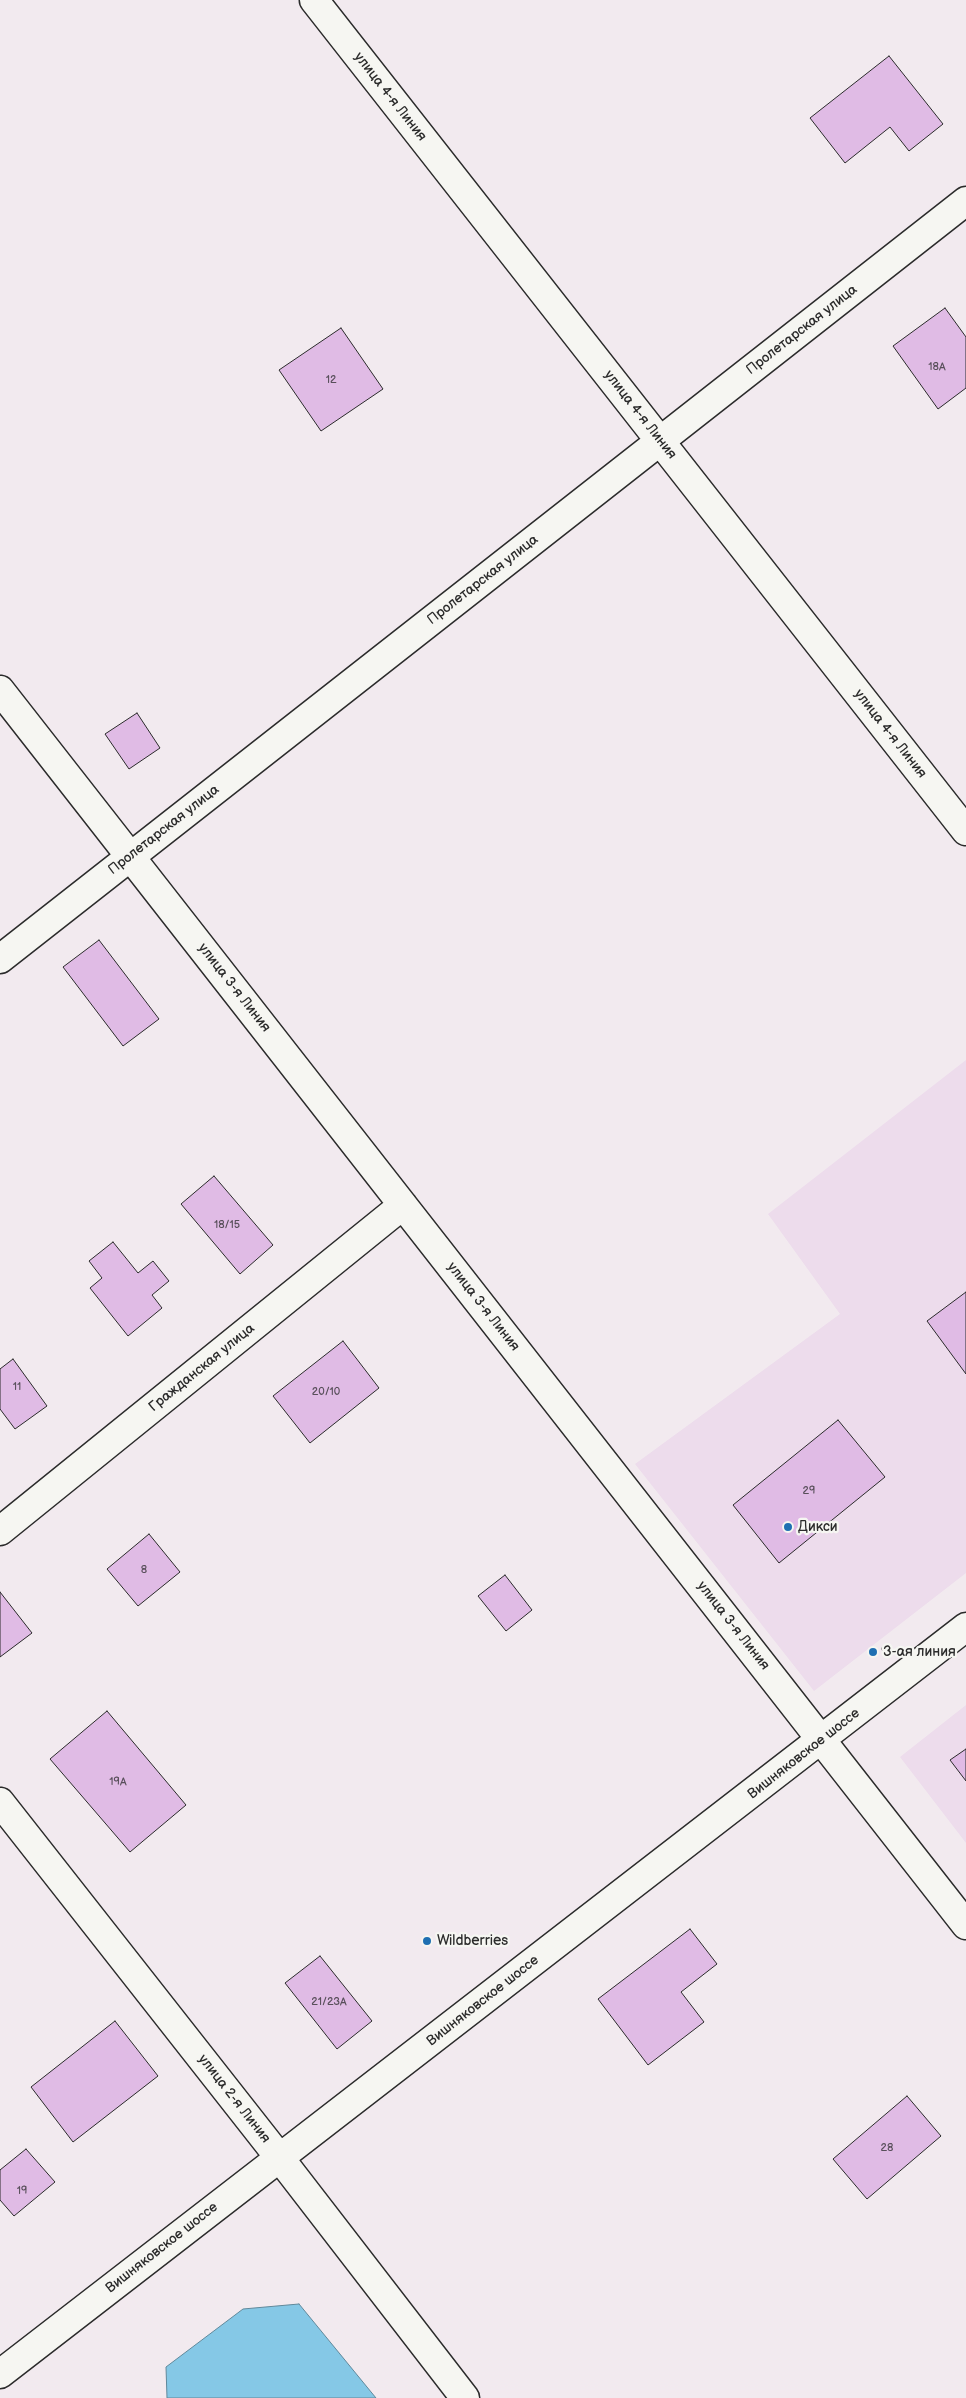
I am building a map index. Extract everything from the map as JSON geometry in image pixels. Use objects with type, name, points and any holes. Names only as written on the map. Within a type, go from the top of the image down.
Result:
[{"type":"street","name":"улица 4-я Линия","points":[[314,0],[966,831]]},
{"type":"street","name":"Пролетарская улица","points":[[0,959],[966,201]]},
{"type":"street","name":"улица 3-я Линия","points":[[0,690],[966,1926]]},
{"type":"street","name":"Гражданская улица","points":[[0,1531],[404,1205]]},
{"type":"street","name":"Вишняковское шоссе","points":[[0,2374],[822,1741],[966,1627]]},
{"type":"street","name":"улица 2-я Линия","points":[[0,1802],[280,2157],[465,2398]]},
{"type":"shaded area","points":[[966,1060],[966,1573],[814,1691],[635,1464],[840,1314],[768,1214]]},
{"type":"shaded area","points":[[966,1705],[966,1843],[900,1757]]},
{"type":"water","points":[[299,2304],[376,2398],[167,2398],[166,2367],[243,2309]]},
{"type":"building","points":[[889,56],[943,124],[909,151],[890,127],[845,163],[810,118]]},
{"type":"building","points":[[945,308],[966,337],[966,388],[938,409],[893,346]]},
{"type":"building","points":[[341,328],[383,389],[321,431],[279,370]]},
{"type":"building","points":[[137,713],[160,748],[129,769],[105,734]]},
{"type":"building","points":[[99,940],[159,1019],[123,1046],[63,967]]},
{"type":"building","points":[[214,1176],[273,1245],[240,1274],[181,1204]]},
{"type":"building","points":[[113,1242],[138,1273],[153,1261],[169,1281],[152,1295],[162,1308],[128,1336],[90,1288],[102,1278],[89,1261]]},
{"type":"building","points":[[966,1292],[966,1374],[927,1321]]},
{"type":"building","points":[[343,1341],[379,1388],[310,1443],[273,1396]]},
{"type":"building","points":[[13,1359],[47,1406],[15,1429],[0,1409],[0,1369]]},
{"type":"building","points":[[838,1420],[885,1477],[779,1563],[733,1505]]},
{"type":"building","points":[[149,1534],[180,1572],[138,1606],[107,1569]]},
{"type":"building","points":[[505,1575],[532,1610],[506,1631],[478,1596]]},
{"type":"building","points":[[0,1592],[32,1633],[0,1657]]},
{"type":"building","points":[[107,1711],[186,1805],[130,1852],[50,1759]]},
{"type":"building","points":[[966,1749],[966,1781],[950,1760]]},
{"type":"building","points":[[690,1929],[717,1964],[681,1992],[704,2022],[648,2065],[598,1999]]},
{"type":"building","points":[[320,1956],[372,2021],[337,2049],[285,1983]]},
{"type":"building","points":[[115,2021],[158,2076],[73,2142],[31,2087]]},
{"type":"building","points":[[907,2096],[941,2136],[867,2199],[833,2159]]},
{"type":"building","points":[[26,2149],[55,2182],[14,2216],[0,2200],[0,2170]]},
{"type":"place","name":"Дикси","points":[[788,1527]]},
{"type":"place","name":"3-ая линия","points":[[873,1652]]},
{"type":"place","name":"Wildberries","points":[[427,1941]]}]
